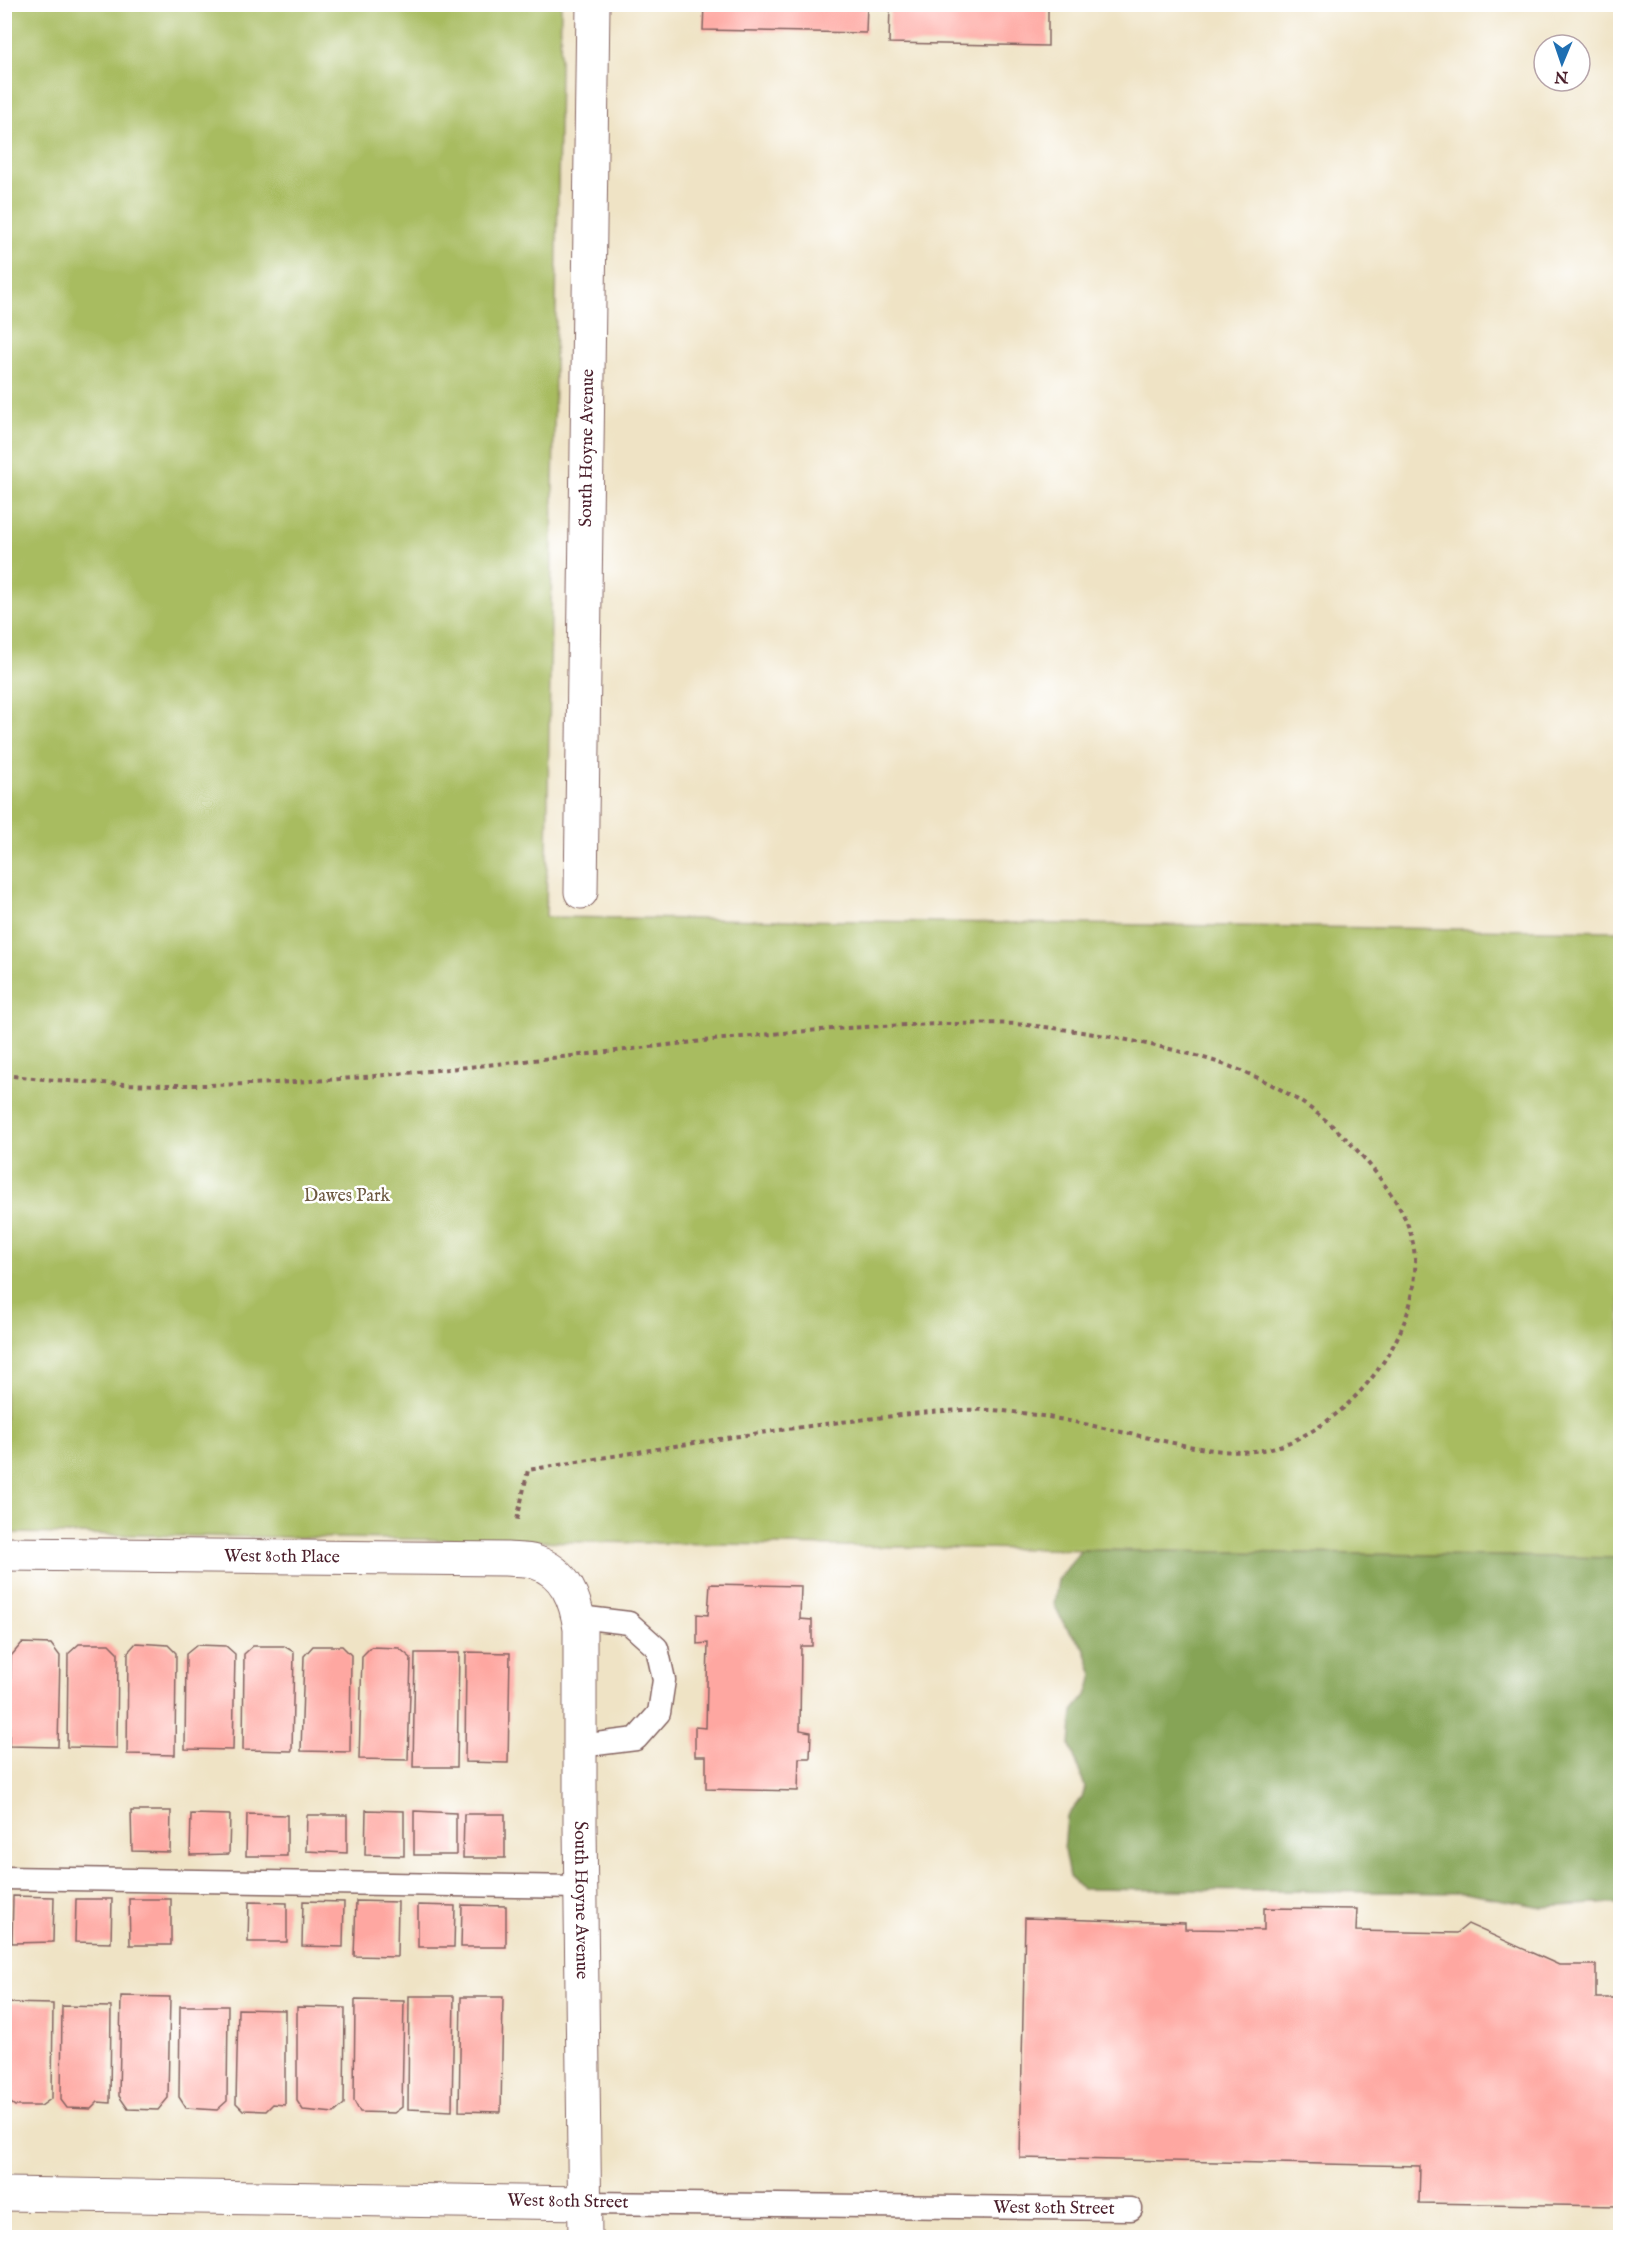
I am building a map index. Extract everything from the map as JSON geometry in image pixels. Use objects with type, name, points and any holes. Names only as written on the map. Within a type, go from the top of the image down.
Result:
[{"type":"street","name":"South Hoyne Avenue","points":[[581,892],[593,4]]},
{"type":"street","name":"West 80th Place","points":[[4,1554],[506,1559],[534,1562],[555,1572]]},
{"type":"street","name":"South Hoyne Avenue","points":[[555,1572],[569,1588],[579,1617],[585,2238]]},
{"type":"street","name":"West 80th Street","points":[[4,2194],[586,2203]]},
{"type":"lane","points":[[579,1617],[629,1623],[657,1648],[664,1680],[659,1713],[636,1739],[580,1746]]},
{"type":"lane","points":[[4,1878],[580,1887]]},
{"type":"lane","name":"West 80th Street","points":[[586,2203],[1131,2209]]},
{"type":"path","points":[[4,1075],[52,1081],[183,1085],[298,1083],[402,1074],[811,1029],[1020,1024],[1108,1035],[1181,1051],[1238,1070],[1291,1095],[1341,1131],[1373,1167],[1398,1204],[1413,1240],[1415,1283],[1405,1322],[1380,1367],[1350,1404],[1314,1431],[1275,1448],[1236,1452],[1213,1449],[1053,1418],[989,1410],[910,1414],[760,1432],[528,1470],[516,1523]]},
{"type":"green space","name":"Dawes Park","points":[[5,4],[561,5],[546,917],[1620,931],[1620,1558],[5,1533]]},
{"type":"green space","points":[[1081,1550],[1620,1558],[1620,1904],[1543,1907],[1464,1893],[1082,1889],[1069,1877],[1064,1850],[1067,1817],[1082,1798],[1085,1787],[1070,1745],[1073,1711],[1088,1693],[1093,1675],[1084,1647],[1065,1626],[1054,1604],[1058,1580]]},
{"type":"building","points":[[704,4],[867,4],[866,33],[703,30]]},
{"type":"building","points":[[890,5],[1048,5],[1048,46],[889,43]]},
{"type":"building","points":[[710,1584],[801,1586],[800,1619],[812,1620],[812,1646],[801,1646],[800,1730],[811,1732],[810,1758],[799,1758],[798,1791],[706,1789],[706,1756],[695,1756],[695,1727],[706,1728],[708,1643],[697,1644],[697,1614],[708,1615]]},
{"type":"building","points":[[22,1643],[51,1644],[60,1656],[58,1747],[9,1746],[11,1656]]},
{"type":"building","points":[[136,1643],[168,1645],[176,1653],[175,1755],[127,1754],[128,1652]]},
{"type":"building","points":[[79,1644],[109,1644],[118,1653],[117,1748],[67,1747],[68,1654]]},
{"type":"building","points":[[197,1645],[226,1646],[235,1654],[233,1750],[185,1749],[186,1654]]},
{"type":"building","points":[[253,1646],[284,1646],[294,1652],[292,1751],[243,1750],[244,1654]]},
{"type":"building","points":[[313,1646],[342,1646],[351,1655],[350,1752],[301,1751],[304,1656]]},
{"type":"building","points":[[371,1647],[399,1648],[411,1658],[408,1760],[359,1759],[362,1656]]},
{"type":"building","points":[[466,1652],[510,1653],[508,1763],[465,1762]]},
{"type":"building","points":[[415,1653],[459,1653],[457,1767],[413,1767]]},
{"type":"building","points":[[366,1810],[404,1811],[404,1856],[365,1855]]},
{"type":"building","points":[[131,1811],[171,1811],[170,1852],[132,1851]]},
{"type":"building","points":[[414,1811],[456,1813],[456,1855],[414,1855]]},
{"type":"building","points":[[191,1814],[230,1815],[229,1854],[190,1855]]},
{"type":"building","points":[[247,1814],[287,1815],[287,1856],[246,1856]]},
{"type":"building","points":[[464,1814],[505,1814],[505,1858],[463,1858]]},
{"type":"building","points":[[307,1815],[347,1815],[347,1853],[306,1851]]},
{"type":"building","points":[[13,1896],[54,1897],[53,1942],[12,1943]]},
{"type":"building","points":[[76,1899],[112,1899],[111,1943],[75,1942]]},
{"type":"building","points":[[129,1899],[171,1899],[171,1945],[130,1945]]},
{"type":"building","points":[[303,1901],[344,1902],[343,1947],[302,1946]]},
{"type":"building","points":[[356,1901],[398,1902],[397,1957],[354,1956]]},
{"type":"building","points":[[249,1902],[287,1903],[287,1942],[248,1942]]},
{"type":"building","points":[[418,1905],[455,1906],[454,1947],[418,1947]]},
{"type":"building","points":[[462,1905],[506,1906],[506,1947],[461,1947]]},
{"type":"building","points":[[1264,1908],[1357,1909],[1356,1931],[1457,1933],[1468,1924],[1559,1965],[1596,1965],[1596,1998],[1620,1998],[1620,2206],[1419,2203],[1420,2166],[1020,2158],[1025,1918],[1185,1923],[1185,1929],[1264,1930]]},
{"type":"building","points":[[121,1996],[170,1997],[168,2098],[158,2110],[128,2109],[119,2096]]},
{"type":"building","points":[[409,1996],[454,1996],[452,2111],[408,2109]]},
{"type":"building","points":[[461,1997],[503,1997],[501,2112],[459,2111]]},
{"type":"building","points":[[355,2000],[404,2001],[402,2107],[394,2113],[360,2112],[354,2101]]},
{"type":"building","points":[[5,2003],[53,2004],[52,2098],[41,2106],[15,2106],[4,2098]]},
{"type":"building","points":[[62,2006],[111,2007],[110,2103],[98,2102],[91,2109],[67,2108],[61,2100]]},
{"type":"building","points":[[180,2006],[228,2006],[227,2101],[217,2110],[186,2108],[179,2097]]},
{"type":"building","points":[[297,2007],[345,2008],[344,2104],[334,2113],[303,2110],[297,2101]]},
{"type":"building","points":[[238,2009],[285,2010],[285,2105],[273,2104],[266,2111],[243,2110],[236,2103]]}]
